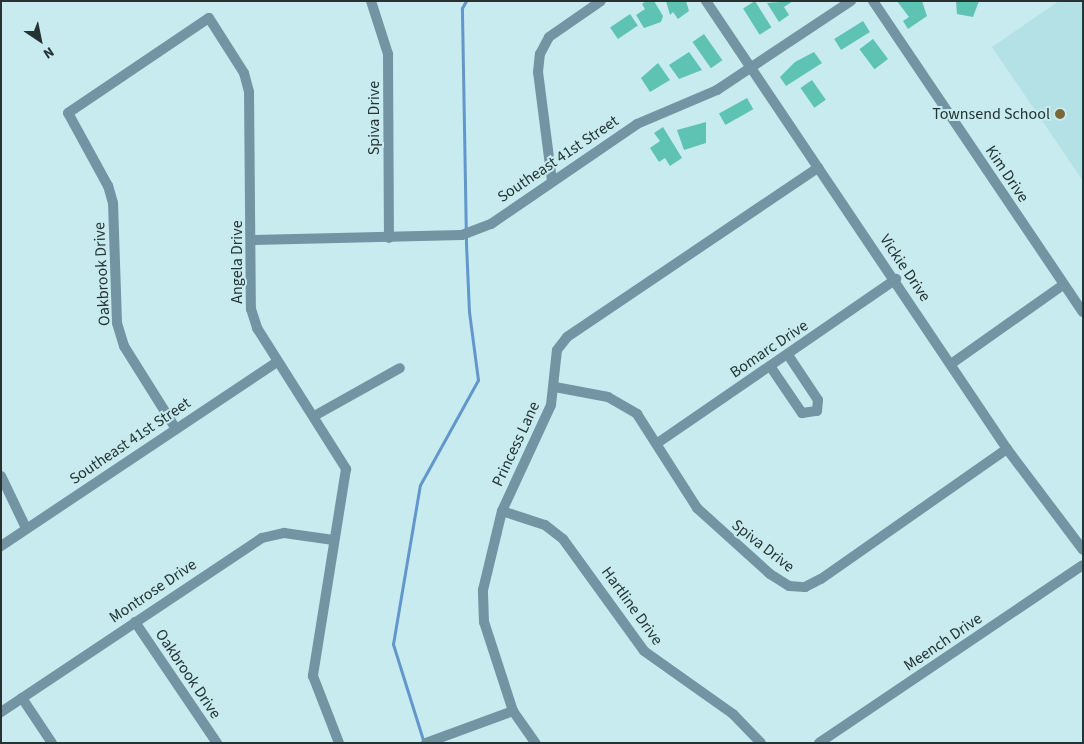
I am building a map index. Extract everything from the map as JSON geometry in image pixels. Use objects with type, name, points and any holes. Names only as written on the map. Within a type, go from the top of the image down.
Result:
[{"type":"street","name":"Spiva Drive","points":[[371,1],[388,54],[389,238]]},
{"type":"street","points":[[552,180],[538,72],[540,54],[549,37],[601,1]]},
{"type":"street","name":"Vickie Drive","points":[[706,1],[818,168],[896,279],[1007,450],[1083,550]]},
{"type":"street","name":"Southeast 41st Street","points":[[253,240],[462,235],[491,224],[552,180],[637,124],[717,90],[851,1]]},
{"type":"street","name":"Kim Drive","points":[[873,1],[1083,312]]},
{"type":"street","name":"Angela Drive","points":[[68,113],[208,18],[244,72],[249,92],[253,240],[251,309],[277,362],[316,416],[346,469],[313,676],[340,743]]},
{"type":"street","name":"Oakbrook Drive","points":[[68,113],[108,186],[113,203],[117,323],[124,346],[176,429]]},
{"type":"street","name":"Princess Lane","points":[[535,743],[513,711],[484,622],[483,590],[502,511],[545,422],[555,387],[557,350],[567,337],[818,168]]},
{"type":"street","name":"Bomarc Drive","points":[[659,442],[896,279]]},
{"type":"street","points":[[951,364],[1064,285]]},
{"type":"street","points":[[770,366],[802,413],[812,415],[817,411],[818,400],[788,355]]},
{"type":"street","name":"Southeast 41st Street","points":[[1,546],[277,362]]},
{"type":"street","points":[[316,416],[400,368]]},
{"type":"street","name":"Spiva Drive","points":[[555,387],[624,403],[659,442],[697,508],[718,530],[770,574],[789,586],[805,586],[1007,450]]},
{"type":"street","points":[[1,476],[26,528]]},
{"type":"street","name":"Hartline Drive","points":[[502,511],[545,525],[563,539],[644,651],[733,714],[761,743]]},
{"type":"street","name":"Montrose Drive","points":[[1,712],[262,538],[284,533],[334,540]]},
{"type":"street","name":"Meench Drive","points":[[819,743],[1083,566]]},
{"type":"street","name":"Oakbrook Drive","points":[[135,622],[217,743]]},
{"type":"street","points":[[22,698],[52,743]]},
{"type":"street","points":[[426,743],[513,711]]},
{"type":"shaded area","name":"Townsend School","points":[[1059,1],[1083,1],[1083,181],[992,47]]},
{"type":"building","points":[[646,1],[654,1],[663,16],[661,22],[644,28],[636,15],[645,9],[642,4]]},
{"type":"building","points":[[666,1],[686,1],[689,11],[678,19],[673,12],[670,15]]},
{"type":"building","points":[[755,1],[771,27],[760,35],[743,8]]},
{"type":"building","points":[[793,1],[784,7],[789,15],[779,22],[767,3]]},
{"type":"building","points":[[897,1],[922,1],[927,16],[908,29],[903,21],[909,17]]},
{"type":"building","points":[[956,1],[979,1],[973,17],[957,14]]},
{"type":"building","points":[[630,14],[638,26],[618,39],[610,27]]},
{"type":"building","points":[[863,21],[870,32],[841,50],[834,39]]},
{"type":"building","points":[[704,34],[722,60],[711,68],[693,42]]},
{"type":"building","points":[[873,39],[888,59],[874,69],[859,49]]},
{"type":"building","points":[[689,52],[702,70],[679,79],[669,65]]},
{"type":"building","points":[[814,52],[822,63],[786,86],[780,77],[795,62]]},
{"type":"building","points":[[658,63],[670,80],[650,92],[641,78]]},
{"type":"building","points":[[812,80],[826,100],[814,108],[801,88]]},
{"type":"building","points":[[747,98],[753,109],[725,125],[719,114]]},
{"type":"building","points":[[706,122],[706,143],[684,150],[677,130]]},
{"type":"building","points":[[663,127],[682,158],[670,166],[665,158],[659,162],[650,148],[660,141],[654,133]]},
{"type":"waterway","points":[[424,743],[393,644],[420,485],[478,380],[469,312],[466,242],[462,8],[466,1]]},
{"type":"place","name":"Townsend School","points":[[1060,114]]}]
